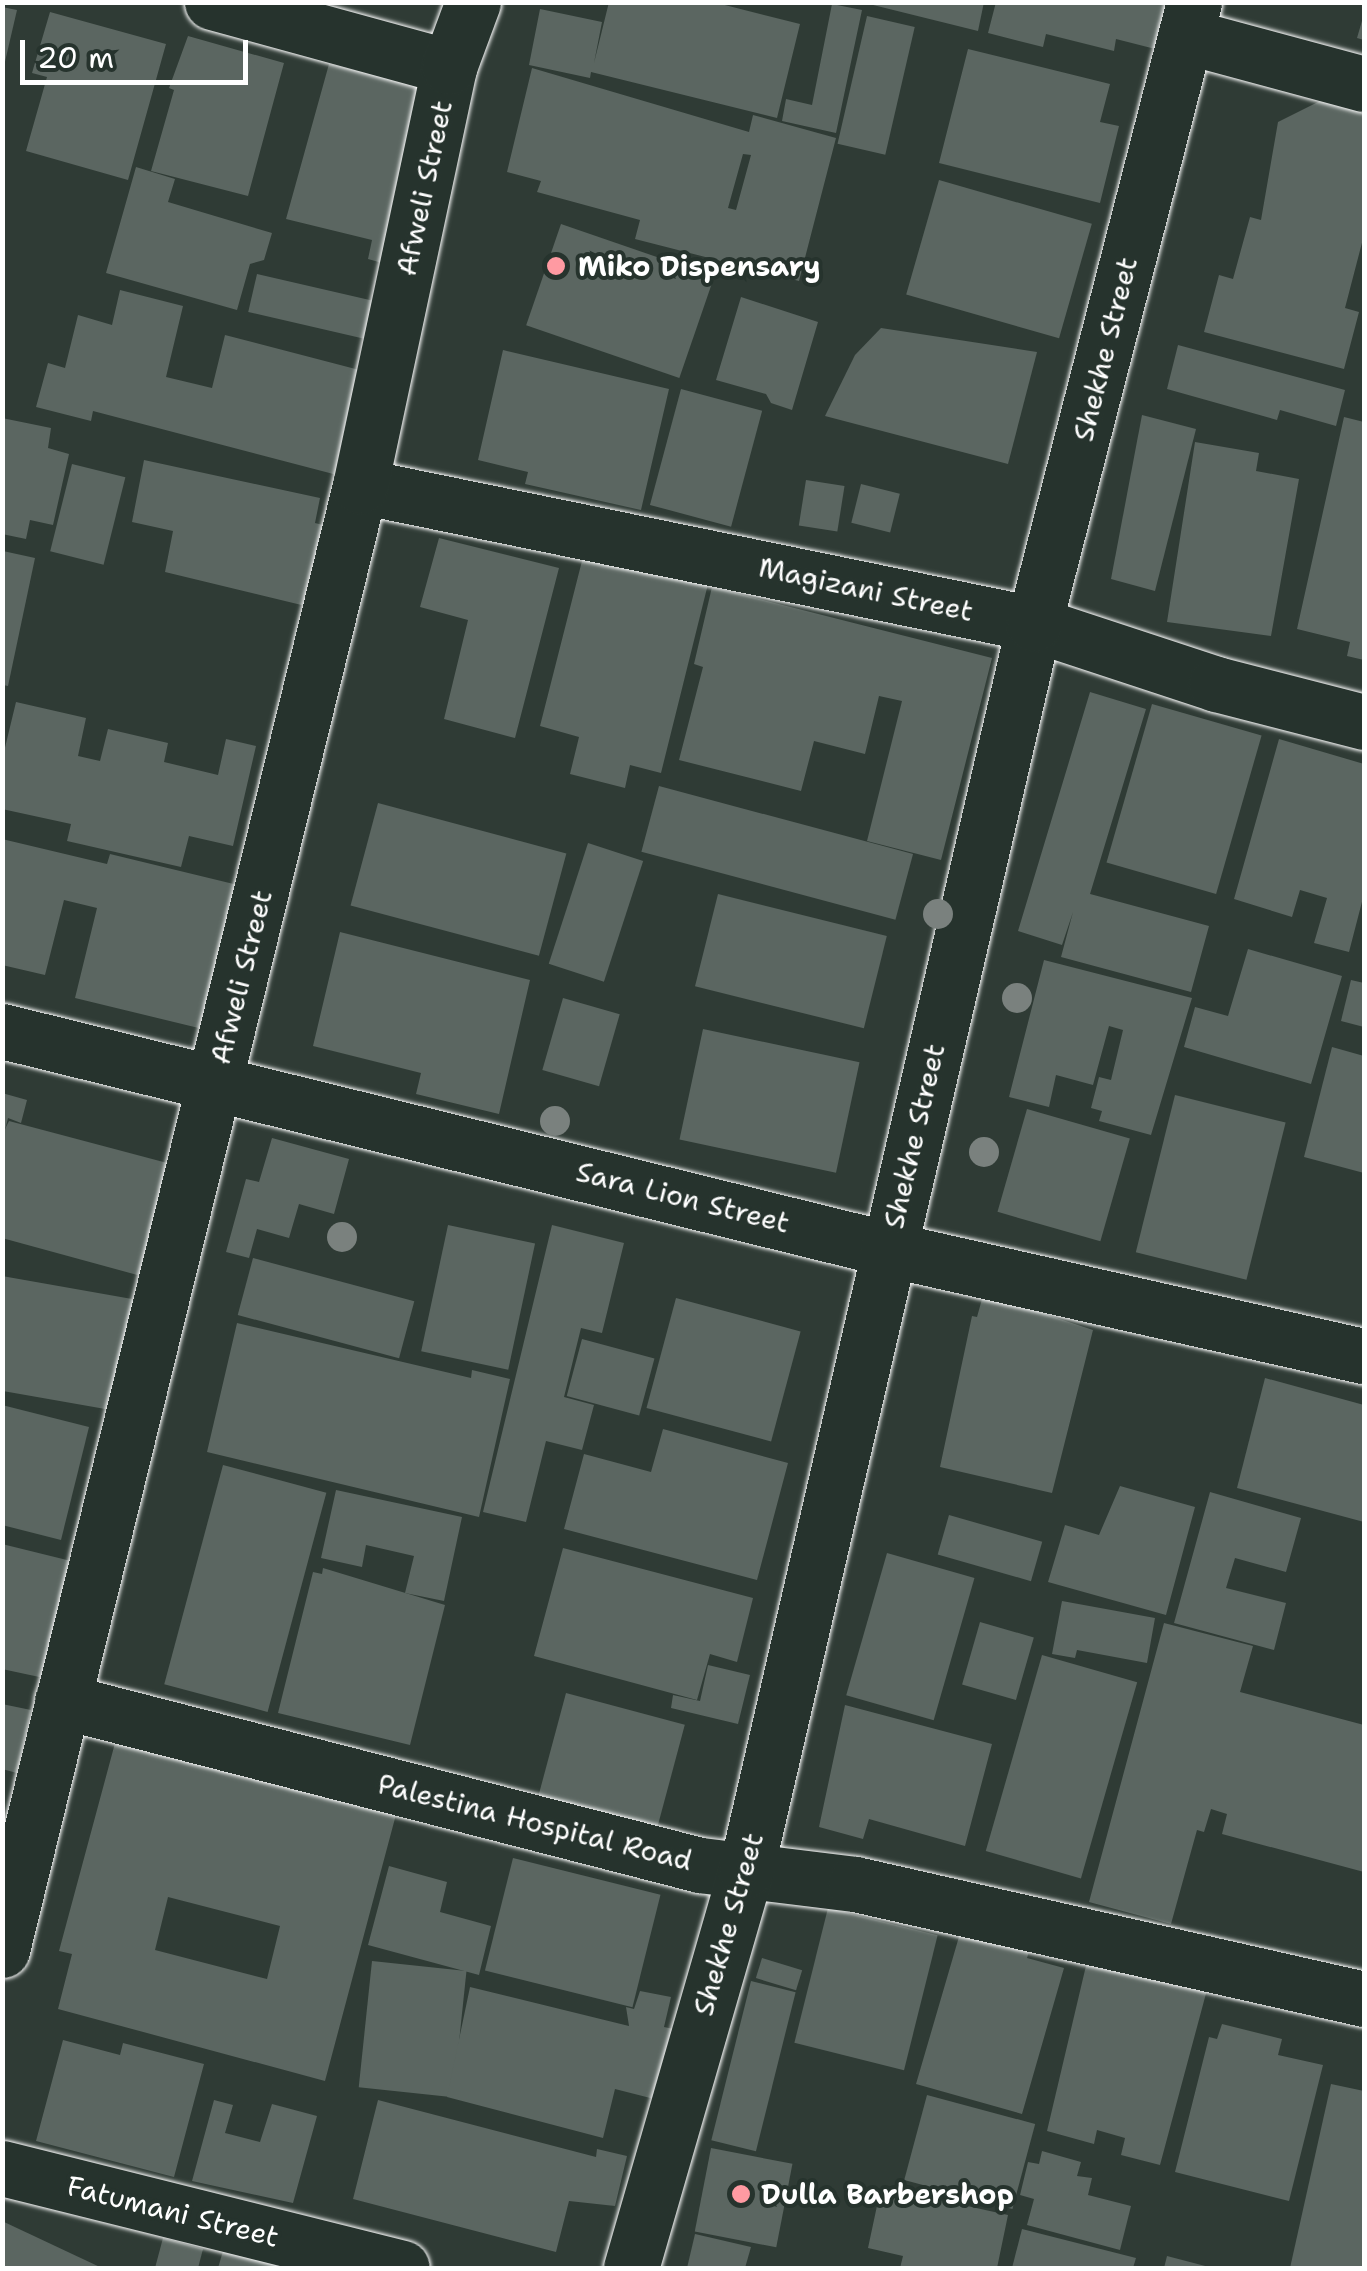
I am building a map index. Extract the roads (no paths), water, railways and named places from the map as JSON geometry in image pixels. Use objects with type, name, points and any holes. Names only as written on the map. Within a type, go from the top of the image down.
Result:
[{"type":"street","points":[[212,2],[449,67]]},
{"type":"street","name":"Afweli Street","points":[[2,1950],[360,486],[449,67],[473,2]]},
{"type":"street","points":[[1190,19],[1364,84]]},
{"type":"street","name":"Shekhe Street","points":[[631,2268],[746,1870],[1034,624],[1190,19]]},
{"type":"street","name":"Magizani Street","points":[[360,486],[1034,624],[1216,684],[1364,722]]},
{"type":"street","name":"Sara Lion Street","points":[[2,1030],[217,1078],[888,1249],[1364,1356]]},
{"type":"street","name":"Palestina Hospital Road","points":[[62,1701],[700,1865],[855,1884],[1364,1999]]},
{"type":"street","name":"Fatumani Street","points":[[2,2168],[402,2268]]},
{"type":"place","name":"Miko Dispensary","points":[[556,266]]},
{"type":"place","name":"Dulla Barbershop","points":[[741,2194]]}]
